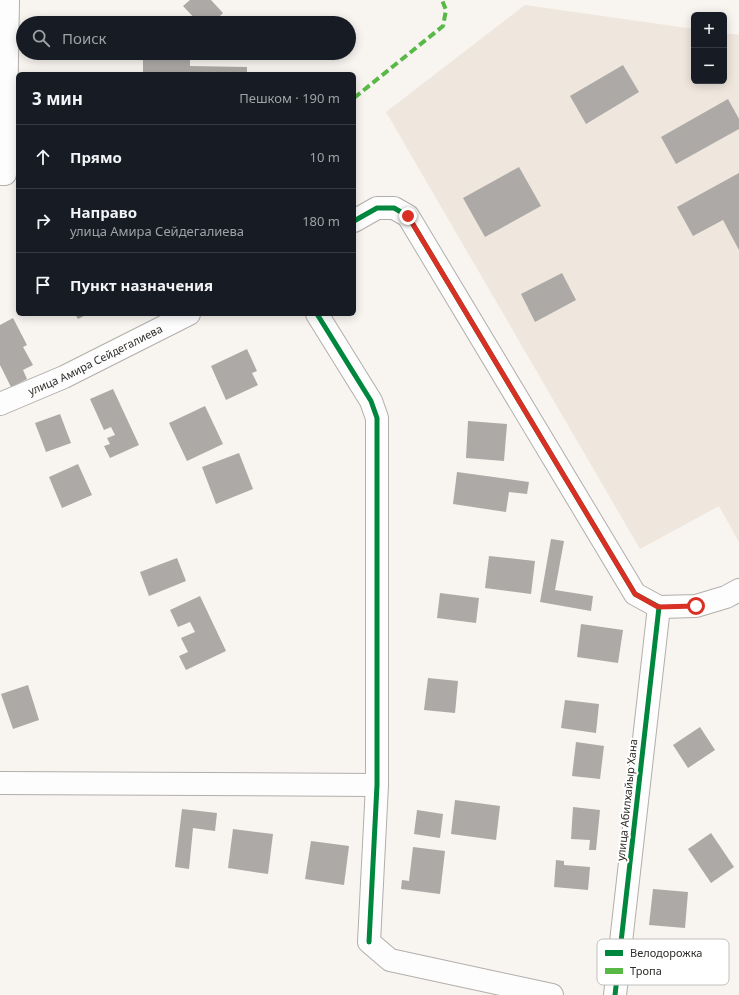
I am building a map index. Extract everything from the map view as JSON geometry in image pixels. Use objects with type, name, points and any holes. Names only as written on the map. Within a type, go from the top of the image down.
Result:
[{"type":"street","points":[[0,174],[5,174],[8,0]]},
{"type":"street","points":[[356,220],[377,208],[394,208],[408,216],[635,594],[658,607],[696,606],[726,597],[739,590]]},
{"type":"street","name":"улица Амира Сейдегалиева","points":[[0,404],[64,378],[185,316]]},
{"type":"street","points":[[318,316],[371,401],[377,418],[377,785],[369,942],[390,960],[552,995]]},
{"type":"street","name":"улица Абилхайыр Хана","points":[[621,939],[658,607]]},
{"type":"street","points":[[0,783],[377,785]]},
{"type":"street","name":"улица Абилхайыр Хана","points":[[615,995],[616,985]]},
{"type":"shaded area","points":[[525,5],[691,29],[691,84],[727,84],[727,33],[739,35],[739,542],[719,506],[640,549],[386,112]]},
{"type":"building","points":[[190,0],[211,0],[223,13],[220,16],[192,16],[183,6]]},
{"type":"building","points":[[143,60],[190,60],[190,66],[247,67],[247,72],[143,72]]},
{"type":"building","points":[[623,65],[639,92],[586,124],[570,96]]},
{"type":"building","points":[[728,99],[739,119],[739,129],[676,164],[661,137]]},
{"type":"building","points":[[519,167],[541,206],[485,237],[463,198]]},
{"type":"building","points":[[739,173],[739,250],[723,220],[693,236],[677,207]]},
{"type":"building","points":[[562,273],[576,300],[535,322],[521,294]]},
{"type":"building","points":[[76,316],[84,316],[78,319]]},
{"type":"building","points":[[13,318],[27,345],[23,347],[33,365],[23,370],[27,379],[11,387],[0,365],[0,325]]},
{"type":"building","points":[[247,349],[257,371],[252,373],[258,385],[226,400],[211,366]]},
{"type":"building","points":[[113,389],[139,445],[110,458],[104,446],[110,444],[107,438],[115,435],[111,427],[104,430],[90,399]]},
{"type":"building","points":[[205,406],[223,444],[187,461],[169,423]]},
{"type":"building","points":[[60,414],[71,443],[46,452],[35,423]]},
{"type":"building","points":[[468,421],[507,424],[504,461],[466,458]]},
{"type":"building","points":[[239,453],[253,489],[216,504],[202,467]]},
{"type":"building","points":[[78,464],[92,495],[62,508],[49,477]]},
{"type":"building","points":[[457,472],[529,482],[527,494],[509,492],[506,512],[453,504]]},
{"type":"building","points":[[551,539],[564,541],[555,590],[593,596],[591,611],[540,602]]},
{"type":"building","points":[[489,556],[535,561],[531,594],[485,588]]},
{"type":"building","points":[[177,558],[186,581],[149,596],[140,572]]},
{"type":"building","points":[[440,593],[479,598],[476,623],[437,618]]},
{"type":"building","points":[[200,596],[226,651],[186,670],[179,656],[188,652],[181,638],[195,632],[190,622],[178,627],[170,610]]},
{"type":"building","points":[[581,624],[623,630],[618,663],[577,657]]},
{"type":"building","points":[[428,678],[458,681],[455,713],[424,710]]},
{"type":"building","points":[[28,685],[39,720],[13,729],[1,694]]},
{"type":"building","points":[[565,700],[599,704],[596,733],[561,728]]},
{"type":"building","points":[[700,727],[715,750],[688,768],[673,745]]},
{"type":"building","points":[[576,742],[604,746],[600,779],[572,776]]},
{"type":"building","points":[[455,800],[500,806],[496,840],[451,834]]},
{"type":"building","points":[[573,807],[600,810],[596,850],[589,850],[590,840],[571,839]]},
{"type":"building","points":[[182,809],[217,813],[215,831],[193,828],[189,869],[175,867]]},
{"type":"building","points":[[417,810],[443,814],[440,838],[414,834]]},
{"type":"building","points":[[233,829],[273,834],[268,874],[228,868]]},
{"type":"building","points":[[711,833],[734,867],[711,883],[688,849]]},
{"type":"building","points":[[311,841],[349,846],[344,885],[305,879]]},
{"type":"building","points":[[413,847],[445,851],[440,894],[401,889],[402,880],[409,881]]},
{"type":"building","points":[[556,860],[564,861],[564,865],[590,867],[588,890],[554,887]]},
{"type":"building","points":[[653,889],[688,892],[685,928],[649,925]]},
{"type":"marked path","points":[[356,96],[443,26],[446,10],[442,0]]},
{"type":"cycle path","points":[[356,220],[377,208],[394,208],[408,216],[635,594],[659,607],[621,939]]},
{"type":"cycle path","points":[[318,316],[371,401],[377,418],[377,785],[369,942]]},
{"type":"cycle path","points":[[615,995],[616,985]]},
{"type":"route","points":[[408,216],[635,594],[658,607],[696,606]]}]
